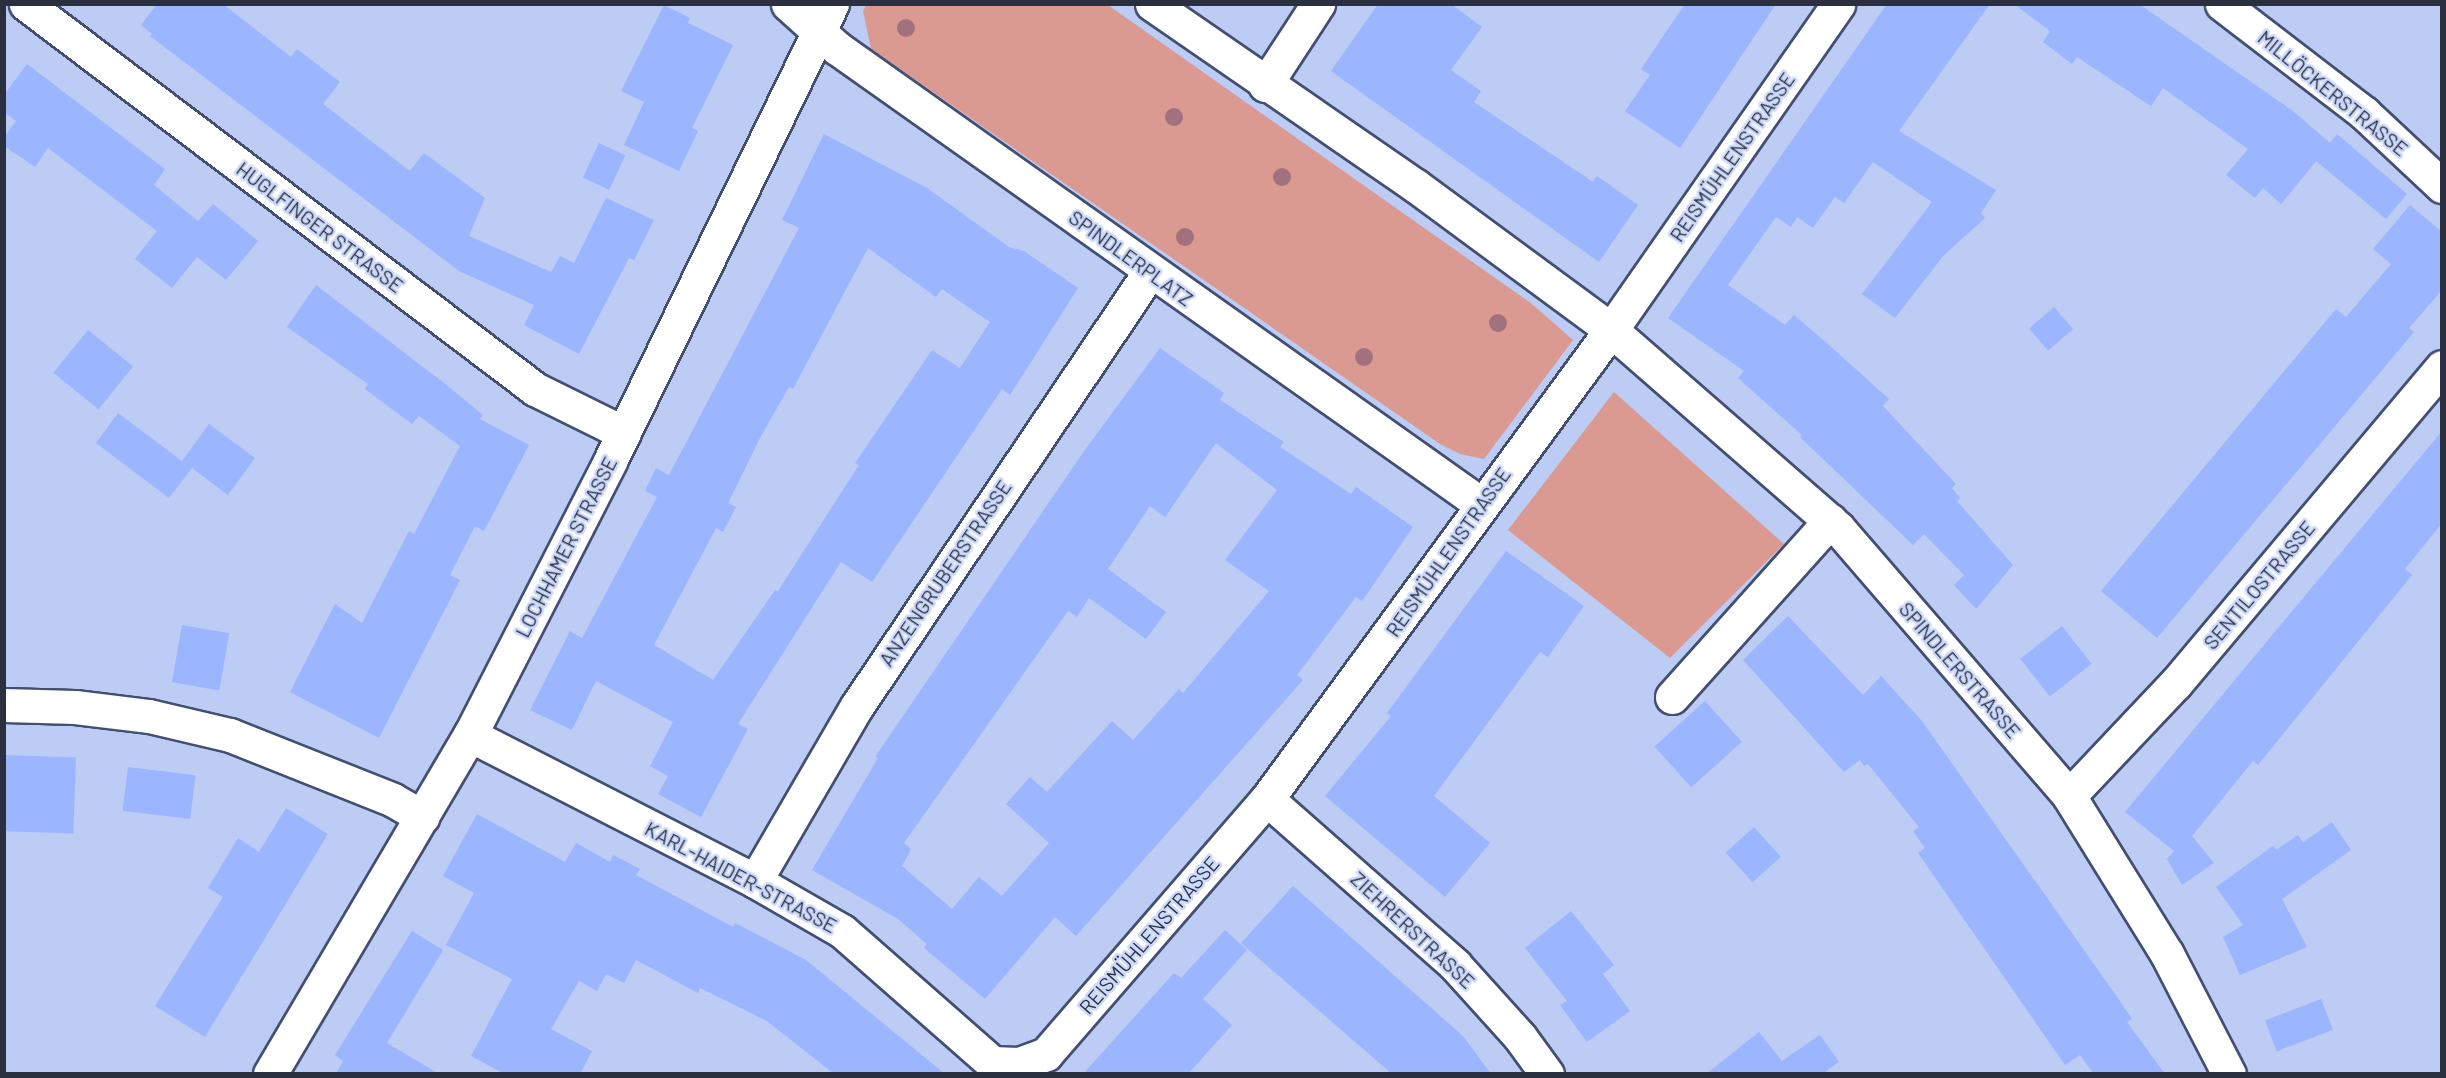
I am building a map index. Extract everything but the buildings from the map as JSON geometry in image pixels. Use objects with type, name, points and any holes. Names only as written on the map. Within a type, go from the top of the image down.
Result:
[{"type":"street","name":"HUGLFINGER STRASSE","points":[[26,4],[535,389],[624,433]]},
{"type":"street","name":"SPINDLERPLATZ","points":[[788,4],[825,18],[1149,273],[1481,504]]},
{"type":"street","points":[[1152,4],[1265,85],[1416,186],[1611,330]]},
{"type":"street","points":[[1265,85],[1318,4]]},
{"type":"street","name":"REISMÜHLENSTRASSE","points":[[1019,1064],[1046,1054],[1267,799],[1369,664],[1481,504],[1611,330],[1838,4]]},
{"type":"street","name":"MILLÖCKERSTRASSE","points":[[2222,4],[2364,112],[2442,186]]},
{"type":"street","name":"LOCHHAMER STRASSE","points":[[270,1074],[470,735],[624,433],[825,18]]},
{"type":"street","name":"ANZENGRUBERSTRASSE","points":[[755,882],[857,706],[1149,273]]},
{"type":"street","name":"SPINDLERSTRASSE","points":[[1611,330],[1830,521],[2069,796],[2167,954],[2229,1074]]},
{"type":"street","name":"SENTILOSTRASSE","points":[[2069,796],[2176,683],[2442,367]]},
{"type":"street","points":[[1672,697],[1830,521]]},
{"type":"street","points":[[4,705],[75,706],[149,716],[230,735],[393,800],[423,816]]},
{"type":"street","name":"KARL-HAIDER-STRASSE","points":[[470,735],[755,882],[842,931],[992,1063],[1019,1064]]},
{"type":"street","name":"ZIEHRERSTRASSE","points":[[1267,799],[1455,965],[1520,1037],[1547,1074]]},
{"type":"shaded area","points":[[867,4],[1108,5],[1532,304],[1573,340],[1484,459],[1460,454],[1440,444],[871,49],[863,11]]},
{"type":"shaded area","points":[[1614,392],[1784,544],[1670,658],[1508,530]]}]
